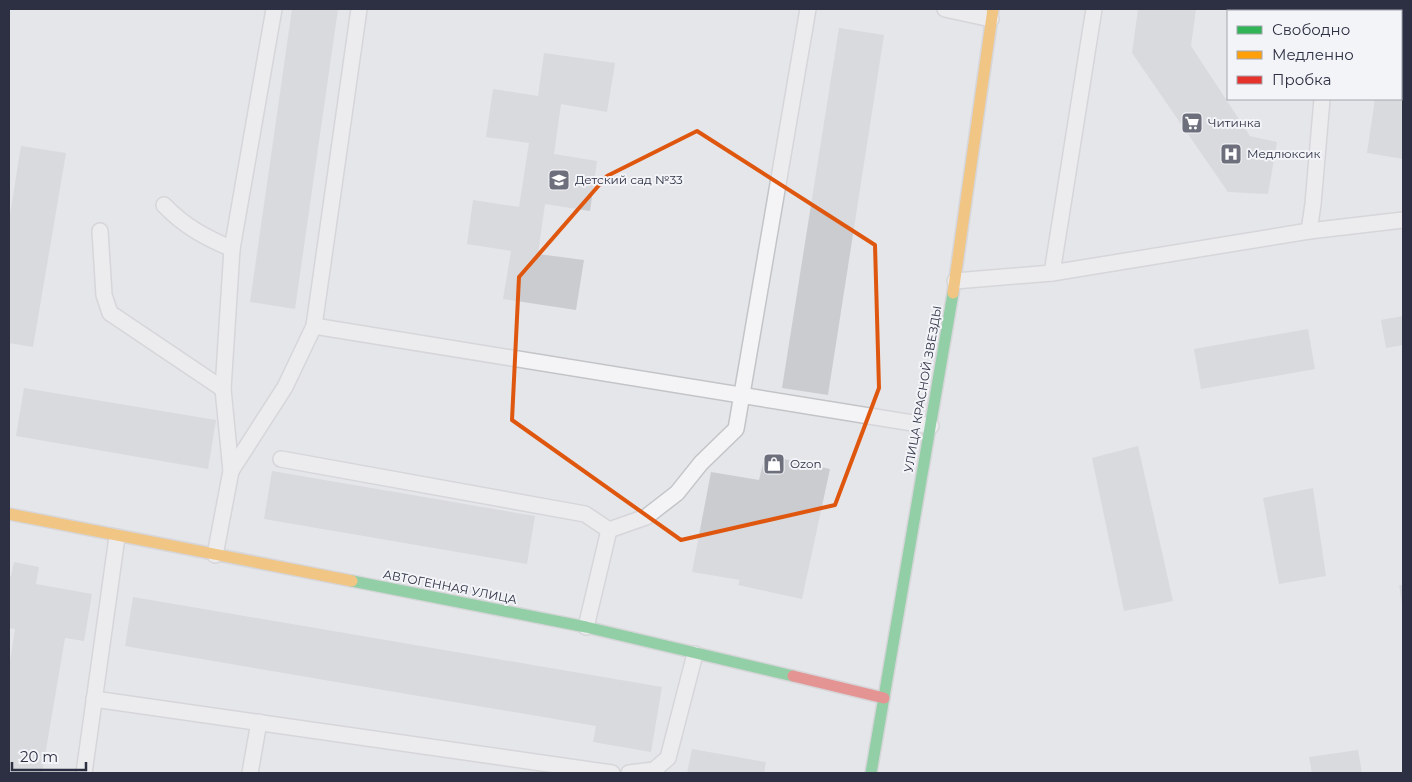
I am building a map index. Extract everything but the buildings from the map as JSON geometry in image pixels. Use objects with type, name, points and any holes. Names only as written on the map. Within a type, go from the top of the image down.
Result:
[{"type":"street","name":"УЛИЦА КРАСНОЙ ЗВЕЗДЫ","points":[[871,773],[955,281],[992,14]]},
{"type":"street","name":"АВТОГЕННАЯ УЛИЦА","points":[[9,514],[586,627],[884,698]]},
{"type":"lane","points":[[215,555],[231,471],[223,389],[232,249],[274,9]]},
{"type":"lane","points":[[231,471],[285,387],[314,326],[359,9]]},
{"type":"lane","points":[[609,530],[646,517],[677,493],[701,463],[736,429],[808,9]]},
{"type":"lane","points":[[945,9],[992,14]]},
{"type":"lane","points":[[1052,273],[1094,9]]},
{"type":"lane","points":[[1309,231],[1322,100]]},
{"type":"lane","points":[[164,205],[176,218],[199,234],[232,249]]},
{"type":"lane","points":[[955,281],[1052,273],[1309,231],[1403,220]]},
{"type":"lane","points":[[100,232],[104,295],[110,314],[223,389]]},
{"type":"lane","points":[[314,326],[931,426]]},
{"type":"lane","points":[[281,458],[585,514],[609,530]]},
{"type":"lane","points":[[586,627],[609,530]]},
{"type":"lane","points":[[84,773],[117,536]]},
{"type":"lane","points":[[629,773],[654,770],[668,758],[695,654]]},
{"type":"lane","points":[[94,699],[612,773]]},
{"type":"lane","points":[[250,773],[259,722]]},
{"type":"highlighted area","points":[[697,131],[875,245],[879,388],[835,505],[681,540],[512,420],[519,277],[607,176]]},
{"type":"traffic: fast","points":[[871,773],[953,293]]},
{"type":"traffic: fast","points":[[352,581],[586,627],[793,676]]},
{"type":"traffic: slow","points":[[953,293],[993,9]]},
{"type":"traffic: slow","points":[[9,514],[352,581]]},
{"type":"traffic: jam","points":[[793,676],[884,698]]},
{"type":"place","name":"Читинка","points":[[1192,123]]},
{"type":"place","name":"Медлюксик","points":[[1231,154]]},
{"type":"place","name":"Детский сад №33","points":[[559,180]]},
{"type":"place","name":"Ozon","points":[[774,464]]}]
